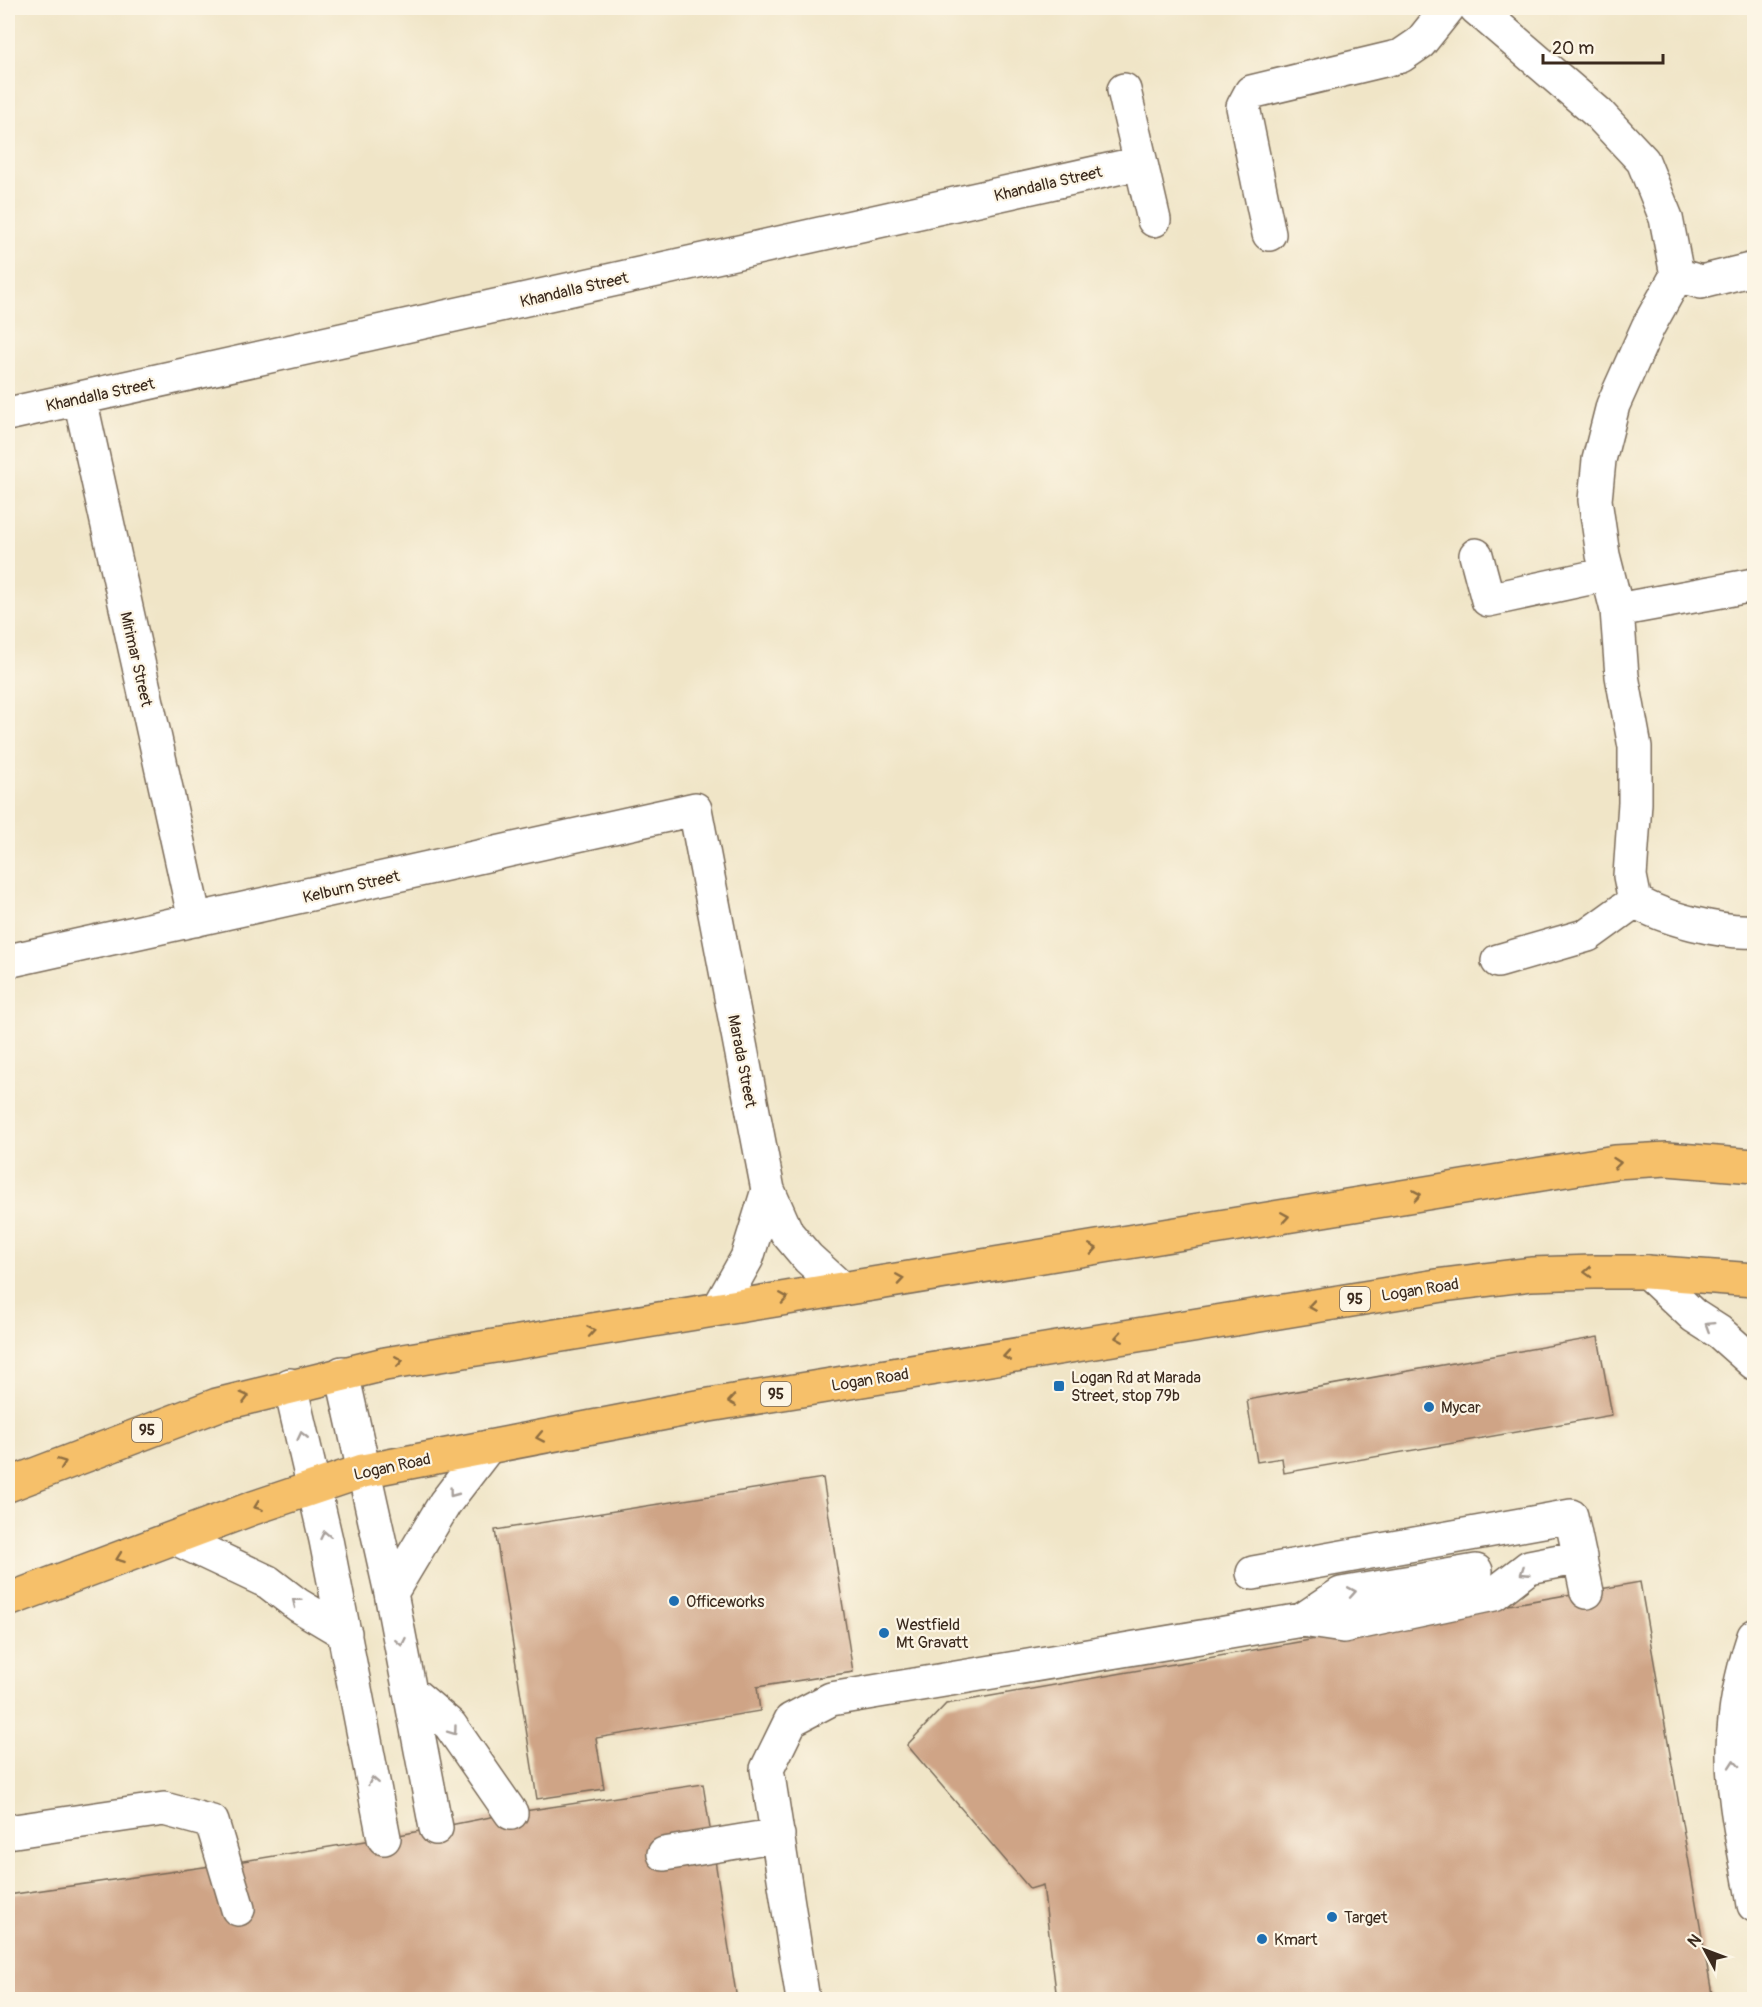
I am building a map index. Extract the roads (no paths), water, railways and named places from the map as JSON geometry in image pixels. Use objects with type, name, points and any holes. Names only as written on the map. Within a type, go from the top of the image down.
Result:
[{"type":"main road","name":"95","points":[[8,1485],[217,1405],[290,1385],[385,1364],[1615,1162],[1667,1160],[1755,1166]]},
{"type":"main road","name":"Logan Road","points":[[8,1600],[314,1486],[363,1471],[708,1405],[1443,1285],[1532,1274],[1647,1272],[1755,1280]]},
{"type":"street","points":[[1269,234],[1243,107],[1251,92],[1401,56],[1420,43],[1448,8]]},
{"type":"street","points":[[1476,8],[1598,113],[1643,161],[1666,218],[1677,275],[1648,327],[1613,405],[1599,460],[1595,500],[1617,610],[1622,676],[1635,747],[1635,803],[1630,876],[1635,901],[1651,911],[1725,930],[1755,931]]},
{"type":"street","points":[[1124,90],[1154,220]]},
{"type":"street","name":"Khandalla Street","points":[[8,414],[1140,163]]},
{"type":"street","points":[[1677,275],[1701,282],[1755,269]]},
{"type":"street","name":"Mirimar Street","points":[[80,399],[195,920]]},
{"type":"street","points":[[1476,555],[1488,600],[1608,574]]},
{"type":"street","points":[[1617,610],[1755,585]]},
{"type":"street","name":"Kelburn Street","points":[[8,961],[695,809]]},
{"type":"street","name":"Marada Street","points":[[695,809],[768,1190],[787,1233],[808,1258],[842,1289]]},
{"type":"street","points":[[1498,961],[1588,935],[1635,901]]},
{"type":"street","points":[[719,1308],[747,1258],[768,1190]]},
{"type":"street","points":[[1647,1272],[1694,1316],[1719,1332],[1755,1363]]},
{"type":"street","points":[[342,1373],[391,1593],[436,1828]]},
{"type":"street","points":[[290,1385],[345,1634],[384,1838]]},
{"type":"street","points":[[391,1593],[445,1503],[488,1447]]},
{"type":"street","points":[[1253,1574],[1571,1516],[1587,1592]]},
{"type":"street","points":[[175,1538],[268,1582],[298,1605],[345,1634]]},
{"type":"street","points":[[803,2000],[767,1769],[791,1720],[831,1698],[1302,1620],[1343,1626],[1494,1594],[1529,1567],[1580,1557]]},
{"type":"street","points":[[1302,1620],[1341,1594],[1476,1571]]},
{"type":"street","points":[[1755,1636],[1737,1705],[1733,1751],[1739,1813],[1755,1905]]},
{"type":"street","points":[[410,1691],[450,1725],[511,1813]]},
{"type":"street","points":[[8,1832],[164,1809],[212,1822],[238,1909]]},
{"type":"street","points":[[664,1854],[711,1844],[778,1835]]},
{"type":"place","name":"Logan Rd at Marada Street, stop 79b","points":[[1059,1386]]},
{"type":"place","name":"Mycar","points":[[1429,1407]]},
{"type":"place","name":"Officeworks","points":[[674,1601]]},
{"type":"place","name":"Westfield Mt Gravatt","points":[[884,1633]]},
{"type":"place","name":"Target","points":[[1332,1917]]},
{"type":"place","name":"Kmart","points":[[1262,1939]]}]
